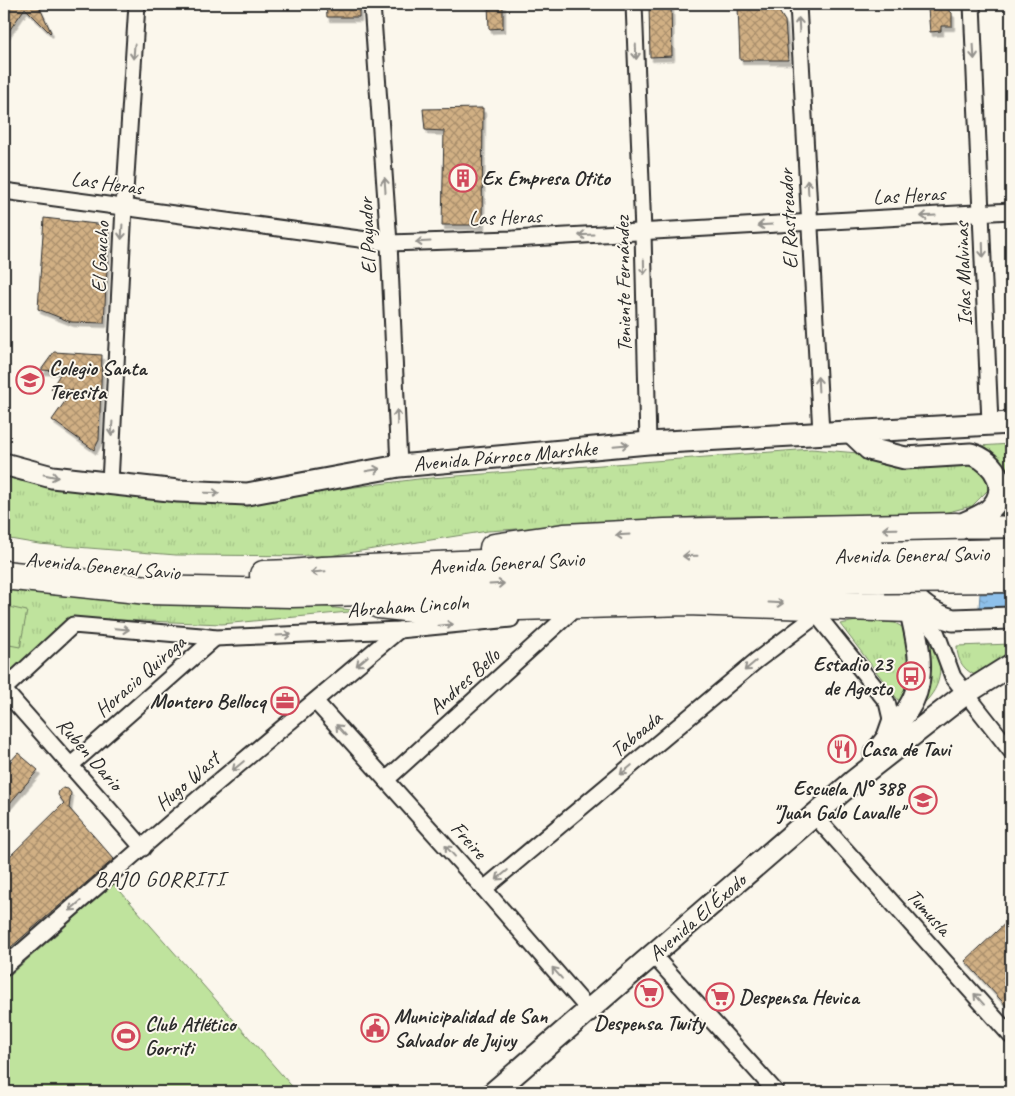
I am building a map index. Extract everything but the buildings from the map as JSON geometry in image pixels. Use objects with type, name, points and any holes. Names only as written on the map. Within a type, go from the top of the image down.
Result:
[{"type":"highway","points":[[353,570],[564,538],[665,533],[956,527]]},
{"type":"highway","name":"Avenida General Savio","points":[[4,575],[148,590],[291,593],[422,608],[628,601],[740,578],[882,556],[1011,553]]},
{"type":"highway","name":"Avenida General Savio","points":[[4,557],[160,573],[291,574],[589,558],[740,578],[885,580],[1011,578]]},
{"type":"highway","points":[[740,578],[814,610],[917,604]]},
{"type":"main road","name":"Avenida Párroco Marshke","points":[[4,464],[52,477],[186,492],[246,494],[399,466],[648,443],[1011,423]]},
{"type":"main road","name":"Avenida El Éxodo","points":[[851,432],[869,449],[877,453],[905,458],[971,454],[979,456],[994,467],[1000,491],[997,499],[987,512],[924,540],[910,552],[905,561],[904,581],[917,604],[919,672],[914,699],[901,721],[855,780]]},
{"type":"main road","points":[[956,527],[1011,527]]},
{"type":"main road","points":[[917,604],[953,620],[1011,618]]},
{"type":"main road","name":"Avenida El Éxodo","points":[[494,1092],[855,780],[965,694],[1008,666]]},
{"type":"street","name":"El Gaucho","points":[[110,483],[124,207],[137,4]]},
{"type":"street","name":"El Payador","points":[[372,4],[389,243],[399,466]]},
{"type":"street","name":"Teniente Fernández","points":[[634,4],[644,232],[648,443]]},
{"type":"street","name":"El Rastreador","points":[[798,4],[821,433]]},
{"type":"street","name":"Islas Malvinas","points":[[972,4],[990,423]]},
{"type":"street","name":"Las Heras","points":[[4,191],[389,243],[513,239],[1011,211]]},
{"type":"street","name":"Abraham Lincoln","points":[[4,689],[73,625],[215,638],[399,630],[570,613],[723,608],[740,578]]},
{"type":"street","points":[[917,604],[937,634],[953,677],[1011,751]]},
{"type":"street","points":[[814,610],[887,702],[891,719],[875,754]]},
{"type":"street","name":"Taboada","points":[[484,889],[814,610]]},
{"type":"street","name":"Andres Bello","points":[[386,780],[570,613]]},
{"type":"street","name":"Hugo Wast","points":[[4,967],[399,630]]},
{"type":"street","name":"Horacio Quiroga","points":[[72,765],[215,638]]},
{"type":"street","name":"Ruben Dario","points":[[4,689],[143,848]]},
{"type":"street","name":"Freire","points":[[315,701],[484,889],[589,1010]]},
{"type":"street","name":"Tumusla","points":[[815,816],[1011,1036]]},
{"type":"street","points":[[653,955],[776,1092]]},
{"type":"green space","points":[[1011,444],[1011,489],[1008,489],[1006,468],[979,446]]},
{"type":"green space","points":[[811,449],[858,453],[883,464],[972,462],[985,470],[988,490],[972,506],[940,514],[708,516],[488,531],[329,556],[176,555],[39,544],[4,538],[4,476],[20,481],[92,491],[222,504],[418,479]]},
{"type":"green space","points":[[1011,496],[1011,514],[1000,514],[1007,505],[1008,497]]},
{"type":"green space","points":[[4,582],[263,599],[359,611],[222,624],[70,618],[4,677]]},
{"type":"green space","points":[[4,606],[27,611],[20,647],[4,644]]},
{"type":"green space","points":[[862,620],[895,623],[904,628],[909,644],[907,696],[902,701],[898,700],[840,624]]},
{"type":"green space","points":[[924,636],[936,654],[940,672],[935,689],[921,706]]},
{"type":"green space","points":[[1011,644],[1011,653],[980,677],[963,666],[957,652],[957,646]]},
{"type":"green space","name":"Club Atlético Gorriti","points":[[114,884],[297,1092],[4,1092],[4,980]]},
{"type":"water","points":[[1011,593],[1011,606],[979,608],[980,594]]},
{"type":"place","name":"Ex Empresa Otito","points":[[463,178]]},
{"type":"place","name":"Colegio Santa Teresita","points":[[30,380]]},
{"type":"place","name":"Estadio 23 de Agosto","points":[[911,676]]},
{"type":"place","name":"Montero Bellocq","points":[[285,701]]},
{"type":"place","name":"Casa de Tavi","points":[[842,749]]},
{"type":"place","name":"Escuela N° 388 \"Juan Galo Lavalle\"","points":[[923,800]]},
{"type":"place","name":"Despensa Twity","points":[[649,993]]},
{"type":"place","name":"Despensa Hevica","points":[[720,997]]},
{"type":"place","name":"Municipalidad de San Salvador de Jujuy","points":[[375,1028]]},
{"type":"place","name":"Club Atlético Gorriti","points":[[126,1036]]},
{"type":"district","name":"BAJO GORRITI","points":[[160,878]]}]
